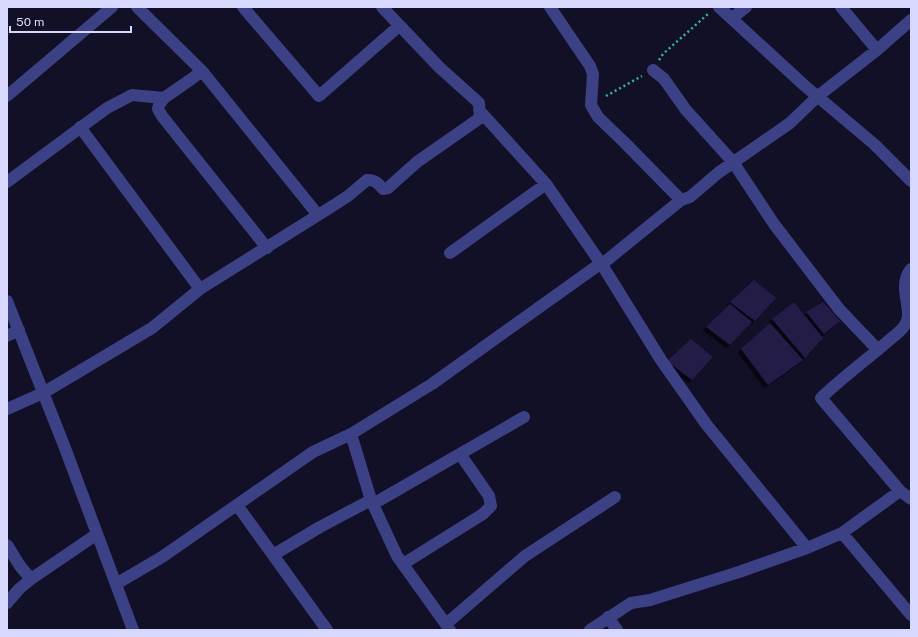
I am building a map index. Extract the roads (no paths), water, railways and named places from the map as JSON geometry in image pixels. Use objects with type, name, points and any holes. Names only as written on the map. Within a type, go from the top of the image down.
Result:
[{"type":"street","points":[[7,96],[112,7]]},
{"type":"street","points":[[137,7],[202,71],[318,215]]},
{"type":"street","points":[[243,7],[319,96],[399,26]]},
{"type":"street","points":[[7,409],[43,393],[152,328],[200,289],[348,196],[366,180],[374,180],[383,189],[388,188],[416,162],[480,118],[479,103],[439,67],[382,7]]},
{"type":"street","points":[[550,7],[594,74],[592,104],[598,117],[681,200]]},
{"type":"street","points":[[732,18],[746,7]]},
{"type":"street","points":[[840,7],[877,50]]},
{"type":"street","points":[[715,10],[732,18],[805,86],[874,144],[911,181]]},
{"type":"street","points":[[116,584],[162,557],[313,452],[351,434],[432,384],[597,266],[601,265],[681,200],[690,198],[718,173],[790,122],[818,96],[877,50],[911,20]]},
{"type":"street","points":[[653,70],[664,79],[686,110],[733,162],[774,224],[839,309],[878,350]]},
{"type":"street","points":[[202,71],[164,98],[158,109],[267,248]]},
{"type":"street","points":[[7,182],[107,108],[132,95],[164,98]]},
{"type":"street","points":[[479,110],[546,184],[601,265],[661,360],[706,424],[807,548]]},
{"type":"street","points":[[80,127],[200,289]]},
{"type":"street","points":[[450,253],[546,184]]},
{"type":"street","points":[[911,269],[907,274],[904,292],[908,310],[906,325],[821,398],[900,491],[911,500]]},
{"type":"street","points":[[7,300],[133,629],[120,630]]},
{"type":"street","points":[[7,336],[19,330]]},
{"type":"street","points":[[273,555],[320,527],[372,502],[524,417]]},
{"type":"street","points":[[351,434],[372,502],[397,556],[448,627],[525,556],[615,497]]},
{"type":"street","points":[[403,564],[483,514],[491,506],[489,496],[460,454]]},
{"type":"street","points":[[590,630],[631,603],[650,600],[687,589],[807,548],[842,533],[900,491]]},
{"type":"street","points":[[237,504],[327,630]]},
{"type":"street","points":[[842,533],[911,615]]},
{"type":"street","points":[[7,603],[19,589],[31,579],[97,534]]},
{"type":"street","points":[[7,545],[20,566],[31,579]]},
{"type":"street","points":[[608,617],[617,630]]}]
